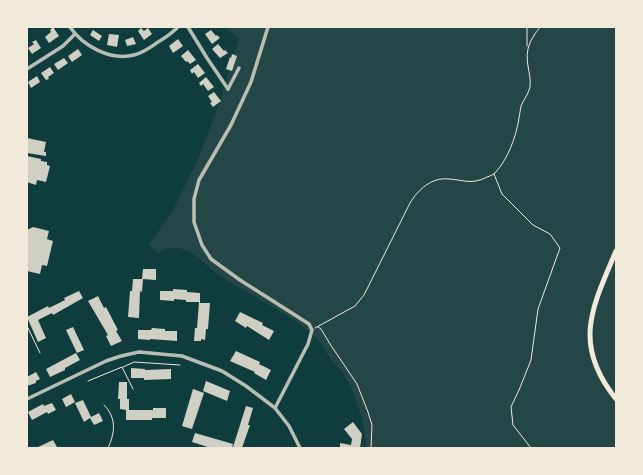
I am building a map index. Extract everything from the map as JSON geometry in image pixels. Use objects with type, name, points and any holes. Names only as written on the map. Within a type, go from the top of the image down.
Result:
[{"type":"main road","points":[[616,251],[600,288],[592,313],[589,330],[594,363],[606,387],[616,399]]},
{"type":"street","points":[[70,27],[75,34],[87,44],[106,54],[122,56],[144,52],[178,27]]},
{"type":"street","points":[[188,27],[228,89],[239,68]]},
{"type":"street","points":[[268,27],[251,82],[231,125],[199,180],[194,199],[194,222],[202,245],[211,259],[240,280],[309,324],[312,330],[308,344],[275,408]]},
{"type":"street","points":[[27,70],[63,46],[75,34]]},
{"type":"street","points":[[27,399],[106,361],[139,352],[182,356],[222,371],[249,388],[275,408],[289,426],[300,448]]},
{"type":"path","points":[[312,330],[355,306],[364,295],[410,203],[415,194],[423,186],[447,178],[464,182],[480,181],[494,174],[505,158],[514,138],[521,106],[527,96],[530,85],[527,64],[527,27]]},
{"type":"path","points":[[527,47],[540,27]]},
{"type":"path","points":[[494,174],[502,194],[533,225],[550,234],[560,248],[538,309],[531,360],[520,390],[511,407],[513,425],[531,448]]},
{"type":"path","points":[[27,326],[40,353]]},
{"type":"path","points":[[318,326],[357,384],[372,425],[371,448]]},
{"type":"path","points":[[88,382],[134,362],[180,365]]},
{"type":"path","points":[[122,368],[133,389]]},
{"type":"path","points":[[104,405],[112,417],[114,427],[112,439],[108,448]]},
{"type":"shaded area","points":[[225,27],[616,27],[616,448],[366,448],[366,439],[362,419],[352,389],[343,373],[314,336],[301,325],[281,312],[217,274],[188,251],[172,248],[158,253],[149,245],[173,210],[200,155],[221,98],[239,39]]},
{"type":"building","points":[[53,27],[59,36],[49,43],[45,37],[51,32],[50,30]]},
{"type":"building","points":[[141,28],[144,31],[148,28],[152,34],[144,40],[138,31]]},
{"type":"building","points":[[93,30],[102,36],[99,41],[90,35]]},
{"type":"building","points":[[211,30],[220,38],[212,44],[205,34]]},
{"type":"building","points":[[109,34],[119,35],[117,47],[107,45]]},
{"type":"building","points":[[133,37],[136,44],[127,46],[125,40]]},
{"type":"building","points":[[178,39],[183,46],[173,53],[169,46]]},
{"type":"building","points":[[36,40],[41,48],[32,54],[28,48],[34,44],[32,42]]},
{"type":"building","points":[[218,44],[228,53],[220,58],[212,49]]},
{"type":"building","points":[[78,49],[82,55],[72,62],[68,56]]},
{"type":"building","points":[[188,50],[196,60],[190,64],[181,56]]},
{"type":"building","points":[[232,54],[237,56],[232,71],[226,69]]},
{"type":"building","points":[[64,58],[68,63],[58,70],[54,64]]},
{"type":"building","points":[[198,64],[205,73],[198,78],[194,72],[192,74],[190,70]]},
{"type":"building","points":[[50,67],[54,73],[48,77],[49,79],[46,80],[41,73]]},
{"type":"building","points":[[37,76],[40,82],[31,88],[28,82]]},
{"type":"building","points":[[206,77],[214,87],[208,91],[203,84],[201,86],[199,83]]},
{"type":"building","points":[[214,92],[221,101],[213,107],[208,96]]},
{"type":"building","points":[[27,138],[46,142],[44,152],[46,152],[46,156],[27,153]]},
{"type":"building","points":[[27,156],[41,159],[41,161],[47,162],[47,165],[50,166],[46,182],[37,180],[36,185],[27,182]]},
{"type":"building","points":[[33,227],[49,231],[47,239],[53,241],[47,266],[42,265],[40,274],[27,271],[27,230]]},
{"type":"building","points":[[143,269],[156,269],[156,280],[142,279]]},
{"type":"building","points":[[133,279],[143,279],[142,292],[140,291],[139,318],[128,317],[130,291],[132,291]]},
{"type":"building","points":[[173,289],[200,293],[200,303],[210,303],[208,329],[206,329],[205,340],[201,339],[201,341],[194,341],[195,328],[197,328],[199,302],[186,302],[186,300],[174,299],[174,301],[160,300],[160,291],[173,291]]},
{"type":"building","points":[[79,291],[83,298],[53,315],[52,313],[38,320],[46,338],[38,342],[27,317],[48,306],[49,308],[65,300],[64,298]]},
{"type":"building","points":[[98,296],[104,308],[106,307],[122,341],[111,346],[106,336],[108,335],[88,301]]},
{"type":"building","points":[[240,312],[263,323],[262,325],[274,331],[269,340],[247,326],[246,328],[235,321]]},
{"type":"building","points":[[73,327],[84,350],[77,353],[66,330]]},
{"type":"building","points":[[152,328],[165,329],[165,331],[177,331],[177,341],[138,339],[138,330],[151,330]]},
{"type":"building","points":[[236,351],[260,362],[259,364],[271,370],[266,380],[254,373],[255,372],[230,361]]},
{"type":"building","points":[[76,353],[80,360],[65,368],[65,370],[50,377],[46,369]]},
{"type":"building","points":[[131,368],[145,370],[171,369],[171,379],[144,380],[144,378],[131,378]]},
{"type":"building","points":[[36,372],[40,379],[36,381],[36,383],[27,386],[27,377]]},
{"type":"building","points":[[206,381],[230,391],[227,401],[203,391]]},
{"type":"building","points":[[119,382],[127,382],[127,399],[129,399],[129,410],[153,410],[153,408],[166,408],[166,418],[152,418],[152,420],[126,420],[126,410],[120,409],[120,399],[118,399]]},
{"type":"building","points":[[193,389],[204,393],[192,429],[182,426]]},
{"type":"building","points":[[71,394],[75,402],[66,407],[62,399]]},
{"type":"building","points":[[83,400],[91,417],[99,413],[103,421],[94,425],[90,418],[84,422],[75,403]]},
{"type":"building","points":[[52,403],[56,410],[48,414],[47,412],[32,420],[28,412],[43,404],[44,406]]},
{"type":"building","points":[[246,406],[253,408],[248,425],[250,425],[242,448],[233,447]]},
{"type":"building","points":[[353,422],[362,434],[360,448],[340,448],[340,443],[351,445],[352,439],[344,429]]},
{"type":"building","points":[[195,433],[233,444],[232,448],[211,448],[192,442]]},
{"type":"building","points":[[53,440],[57,447],[36,448]]}]
